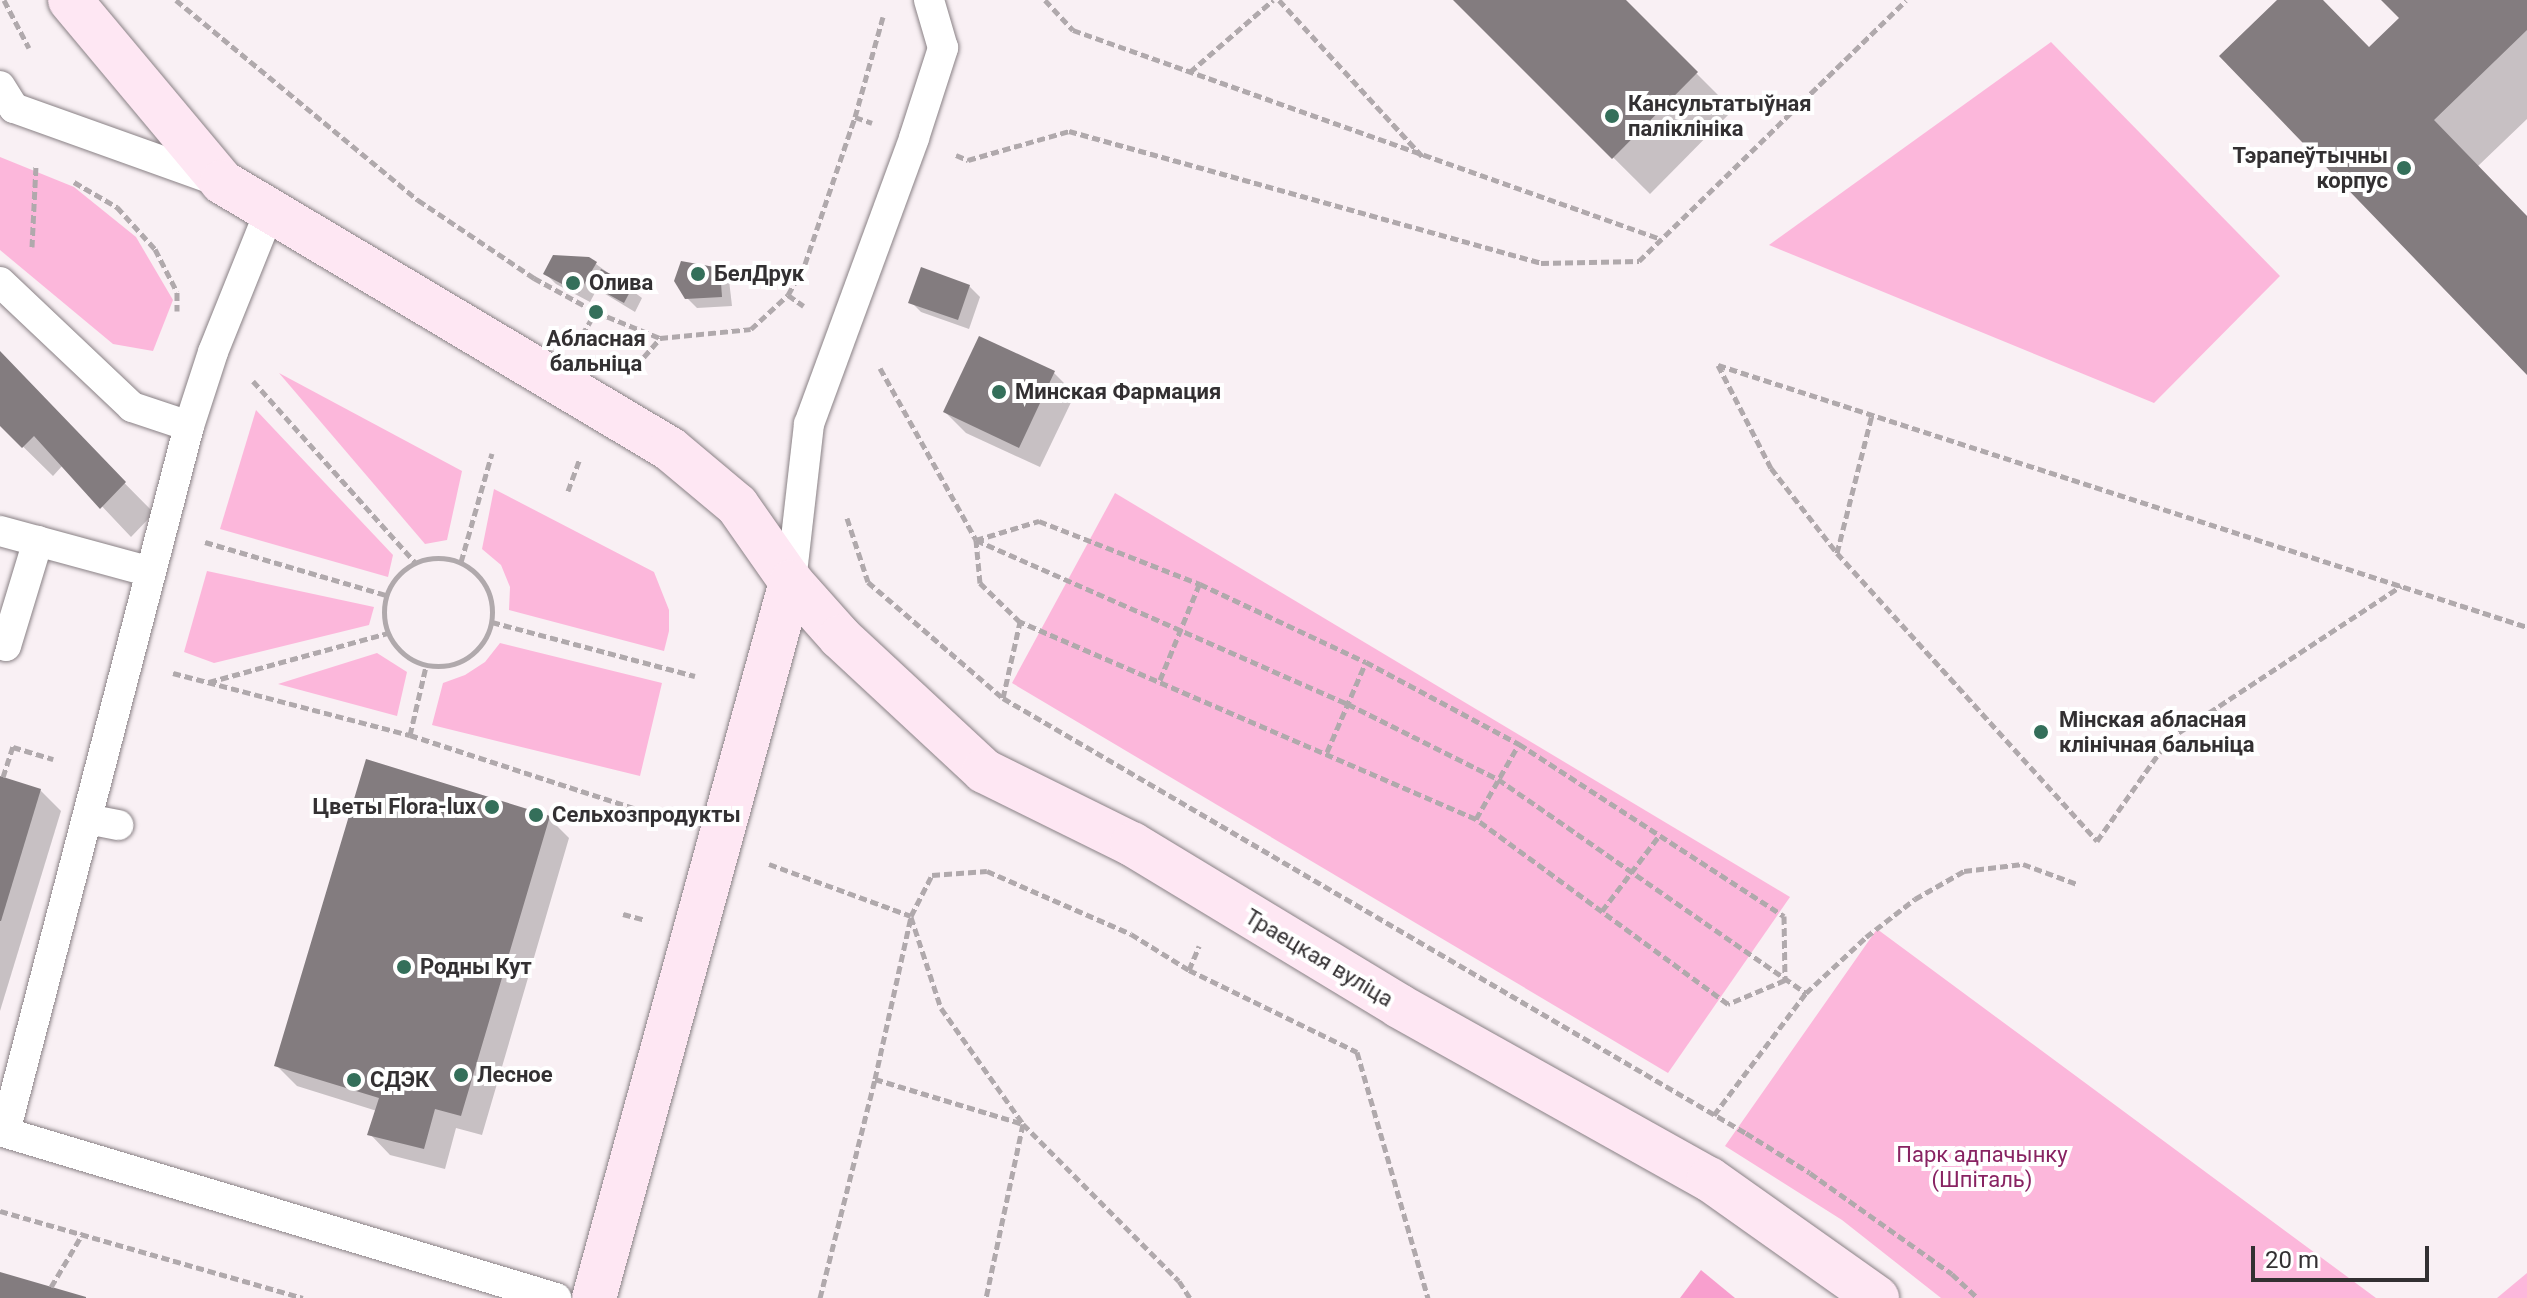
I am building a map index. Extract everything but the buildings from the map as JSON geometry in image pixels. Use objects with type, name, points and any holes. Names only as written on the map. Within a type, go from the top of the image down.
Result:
[{"type":"street","name":"Траецкая вуліца","points":[[70,0],[222,182],[670,449],[737,505],[791,582],[840,637],[984,771],[1132,844],[1399,1006],[1709,1179],[1877,1298]]},
{"type":"street","points":[[594,1298],[791,582]]},
{"type":"lane","points":[[791,582],[809,424],[914,138],[943,48],[929,0]]},
{"type":"lane","points":[[5,99],[222,182]]},
{"type":"lane","points":[[270,210],[213,352],[189,426],[2,1132],[556,1298]]},
{"type":"lane","points":[[0,282],[132,407],[189,426]]},
{"type":"lane","points":[[0,531],[151,572]]},
{"type":"lane","points":[[0,644],[6,646],[38,541]]},
{"type":"lane","points":[[87,819],[118,825]]},
{"type":"path","points":[[176,0],[418,200],[534,278],[596,312],[660,338],[751,329],[788,295],[805,264],[845,147],[884,14]]},
{"type":"path","points":[[1045,0],[1073,30],[1661,239]]},
{"type":"path","points":[[1190,72],[1276,0],[1424,157]]},
{"type":"path","points":[[914,138],[968,160],[1069,131],[1541,263],[1639,261],[1906,0]]},
{"type":"path","points":[[37,163],[48,169]]},
{"type":"path","points":[[71,181],[117,207],[155,249],[177,292],[176,328],[252,380],[415,562]]},
{"type":"path","points":[[788,295],[844,332],[879,367],[976,540],[980,583],[1020,622],[1327,752],[1476,819],[1728,1004],[1785,980]]},
{"type":"path","points":[[2401,586],[2169,739],[2097,841],[1837,553],[1771,468],[1718,365],[2401,586],[2527,627]]},
{"type":"path","points":[[875,381],[879,367]]},
{"type":"path","points":[[1837,553],[1872,415]]},
{"type":"path","points":[[461,562],[492,453]]},
{"type":"path","points":[[845,515],[868,582],[1003,698],[1810,1173],[1952,1274],[1978,1298]]},
{"type":"path","points":[[976,540],[1039,521],[1200,584],[1366,662],[1519,744],[1784,916],[1785,980]]},
{"type":"path","points":[[162,530],[386,595]]},
{"type":"path","points":[[976,540],[1348,704],[1498,779],[1806,993]]},
{"type":"path","points":[[438,557],[461,562],[479,576],[491,596],[492,622],[483,642],[467,658],[445,666],[426,666],[401,652],[388,633],[383,614],[386,595],[397,575],[415,562],[438,557]]},
{"type":"path","points":[[1160,680],[1200,584]]},
{"type":"path","points":[[492,622],[695,676]]},
{"type":"path","points":[[1003,698],[1020,622]]},
{"type":"path","points":[[208,682],[388,633]]},
{"type":"path","points":[[1327,752],[1366,662]]},
{"type":"path","points":[[410,735],[426,666]]},
{"type":"path","points":[[168,671],[410,735],[652,814]]},
{"type":"path","points":[[1476,819],[1519,744]]},
{"type":"path","points":[[3,777],[13,747],[62,762]]},
{"type":"path","points":[[1602,911],[1659,836]]},
{"type":"path","points":[[1714,1115],[1806,993],[1866,937],[1915,899],[1964,871],[2023,864],[2077,884]]},
{"type":"path","points":[[771,865],[911,916]]},
{"type":"path","points":[[820,1298],[875,1079],[911,916],[932,875],[987,871],[1131,934],[1189,970],[1357,1052],[1428,1298]]},
{"type":"path","points":[[911,916],[941,1008],[1023,1124],[1179,1281],[1190,1298]]},
{"type":"path","points":[[875,1079],[1023,1124]]},
{"type":"path","points":[[986,1298],[1023,1124]]},
{"type":"path","points":[[0,1211],[303,1298]]},
{"type":"path","points":[[51,1287],[83,1233]]},
{"type":"green space","points":[[2051,42],[2280,276],[2154,403],[1769,245]]},
{"type":"green space","points":[[0,157],[74,187],[136,237],[173,300],[153,351],[113,344],[0,250]]},
{"type":"green space","points":[[279,373],[462,471],[447,540],[425,544]]},
{"type":"green space","points":[[256,410],[393,555],[388,577],[220,529]]},
{"type":"green space","points":[[494,489],[654,572],[669,610],[669,631],[664,651],[509,610],[510,587],[501,565],[482,549]]},
{"type":"green space","points":[[1115,493],[1790,897],[1668,1073],[1012,683]]},
{"type":"green space","points":[[207,571],[374,607],[369,625],[214,663],[184,652]]},
{"type":"green space","points":[[500,643],[662,683],[640,776],[432,725],[443,683],[465,675],[485,662]]},
{"type":"green space","points":[[377,653],[407,672],[397,716],[278,684]]},
{"type":"green space","name":"Парк адпачынку (Шпіталь)","points":[[1877,929],[2376,1298],[1941,1298],[1842,1220],[1725,1146]]},
{"type":"green space","points":[[2527,1273],[2527,1298],[2497,1298]]},
{"type":"shaded area","points":[[1701,1270],[1735,1298],[1680,1298]]},
{"type":"place","name":"Кансультатыўная паліклініка","points":[[1612,116]]},
{"type":"place","name":"Тэрапеўтычны корпус","points":[[2404,168]]},
{"type":"place","name":"БелДрук","points":[[698,274]]},
{"type":"place","name":"Олива","points":[[573,283]]},
{"type":"place","name":"Абласная бальніца","points":[[596,312]]},
{"type":"place","name":"Минская Фармация","points":[[999,392]]},
{"type":"place","name":"Мінская абласная клінічная бальніца","points":[[2041,732]]},
{"type":"place","name":"Цветы Flora-lux","points":[[492,807]]},
{"type":"place","name":"Сельхозпродукты","points":[[536,815]]},
{"type":"place","name":"Родны Кут","points":[[404,967]]},
{"type":"place","name":"Лесное","points":[[461,1075]]},
{"type":"place","name":"СДЭК","points":[[354,1080]]}]
